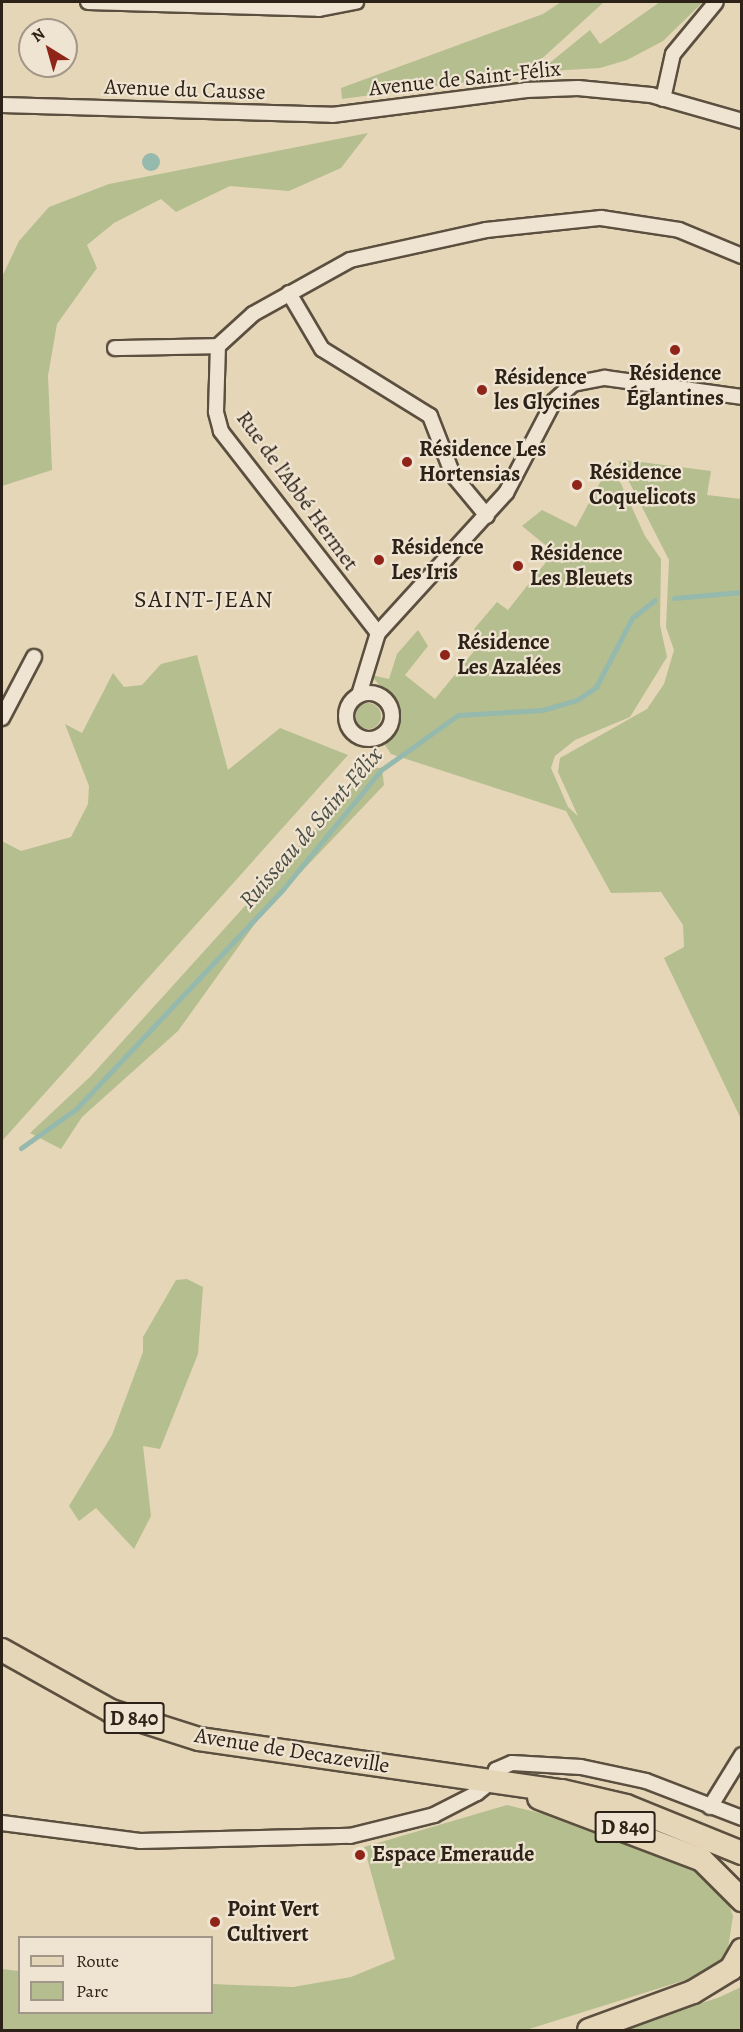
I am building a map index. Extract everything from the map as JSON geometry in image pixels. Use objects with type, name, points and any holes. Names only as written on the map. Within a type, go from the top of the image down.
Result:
[{"type":"main road","name":"Avenue de Decazeville","points":[[2,1650],[111,1710],[199,1739],[492,1781],[626,1806],[741,1853]]},
{"type":"main road","name":"Avenue de Decazeville","points":[[492,1781],[667,1842],[702,1860],[741,1900]]},
{"type":"main road","points":[[590,2031],[693,1992],[731,1968],[741,1950]]},
{"type":"main road","points":[[693,1992],[715,1991],[741,1979]]},
{"type":"street","points":[[88,2],[230,3],[320,9],[356,2]]},
{"type":"street","points":[[663,99],[673,54],[716,2]]},
{"type":"street","name":"Avenue de Saint-Félix","points":[[332,115],[526,90],[617,89],[663,99],[741,121]]},
{"type":"street","name":"Avenue du Causse","points":[[2,105],[332,115]]},
{"type":"street","points":[[115,348],[218,346],[253,314],[350,260],[486,230],[601,218],[679,230],[741,255]]},
{"type":"street","points":[[289,293],[322,349],[430,416],[453,475],[487,516]]},
{"type":"street","name":"Rue de l'Abbé Hermet","points":[[218,346],[216,412],[221,431],[378,633]]},
{"type":"street","points":[[359,695],[378,633],[506,493],[554,401],[573,384],[605,378],[741,398]]},
{"type":"street","points":[[2,718],[34,657]]},
{"type":"street","points":[[710,1807],[741,1755]]},
{"type":"street","points":[[2,1823],[140,1841],[336,1837],[434,1815],[492,1781],[496,1770],[512,1763],[581,1767],[646,1781],[741,1818]]},
{"type":"green space","points":[[561,2],[604,2],[525,74],[342,99],[341,88],[543,14]]},
{"type":"green space","points":[[660,2],[703,2],[663,41],[627,60],[600,68],[550,71],[547,65],[590,30],[600,44]]},
{"type":"green space","points":[[368,133],[341,168],[289,191],[230,186],[176,212],[161,199],[114,223],[87,245],[97,268],[57,324],[48,376],[52,470],[2,486],[2,277],[19,241],[49,207],[109,184]]},
{"type":"green space","points":[[625,460],[711,471],[707,495],[741,499],[741,1119],[664,958],[684,947],[683,925],[661,892],[611,893],[566,811],[391,754],[383,742],[399,720],[397,707],[371,675],[389,679],[397,654],[418,630],[428,646],[405,675],[435,699],[484,639],[474,629],[497,602],[508,610],[554,552],[522,526],[542,510],[576,527],[611,462],[645,536],[661,559],[660,625],[667,657],[630,717],[575,740],[555,756],[551,768],[568,807],[578,816],[558,772],[560,758],[647,709],[664,684],[674,650],[666,627],[669,560],[619,462]]},
{"type":"green space","points":[[197,655],[228,770],[280,728],[348,755],[2,1141],[2,841],[21,851],[71,837],[88,804],[89,786],[65,724],[82,733],[113,673],[124,687],[142,685],[161,664]]},
{"type":"green space","points":[[368,703],[377,707],[381,716],[377,725],[368,729],[359,725],[355,716],[359,707]]},
{"type":"green space","points":[[370,768],[382,768],[384,785],[264,911],[178,1031],[82,1117],[61,1149],[30,1133],[91,1076]]},
{"type":"green space","points":[[187,1279],[203,1287],[198,1354],[160,1449],[143,1446],[151,1516],[134,1549],[96,1508],[79,1521],[69,1506],[112,1435],[143,1352],[143,1337],[176,1280]]},
{"type":"green space","points":[[507,1805],[589,1825],[694,1866],[725,1893],[733,1916],[726,1961],[714,1971],[526,2030],[2,2030],[2,1969],[18,1971],[18,2014],[213,2014],[213,1984],[293,1987],[351,1977],[395,1959],[364,1847]]},
{"type":"green space","points":[[741,1987],[741,2030],[620,2030],[720,1997]]},
{"type":"water","points":[[151,153],[157,156],[160,162],[157,168],[151,171],[145,168],[142,162],[145,156]]},
{"type":"waterway","name":"Ruisseau de Saint-Félix","points":[[674,598],[742,592]]},
{"type":"waterway","name":"Ruisseau de Saint-Félix","points":[[21,1148],[76,1109],[284,888],[381,770],[458,715],[542,710],[577,700],[596,687],[632,618],[655,600]]},
{"type":"place","name":"Résidence Églantines","points":[[675,350]]},
{"type":"place","name":"Résidence les Glycines","points":[[482,390]]},
{"type":"place","name":"Résidence Les Hortensias","points":[[407,462]]},
{"type":"place","name":"Résidence Coquelicots","points":[[577,485]]},
{"type":"place","name":"Résidence Les Iris","points":[[379,560]]},
{"type":"place","name":"Résidence Les Bleuets","points":[[518,566]]},
{"type":"place","name":"Résidence Les Azalées","points":[[445,655]]},
{"type":"place","name":"Espace Emeraude","points":[[360,1855]]},
{"type":"place","name":"Point Vert Cultivert","points":[[215,1922]]},
{"type":"district","name":"SAINT-JEAN","points":[[204,600]]}]
